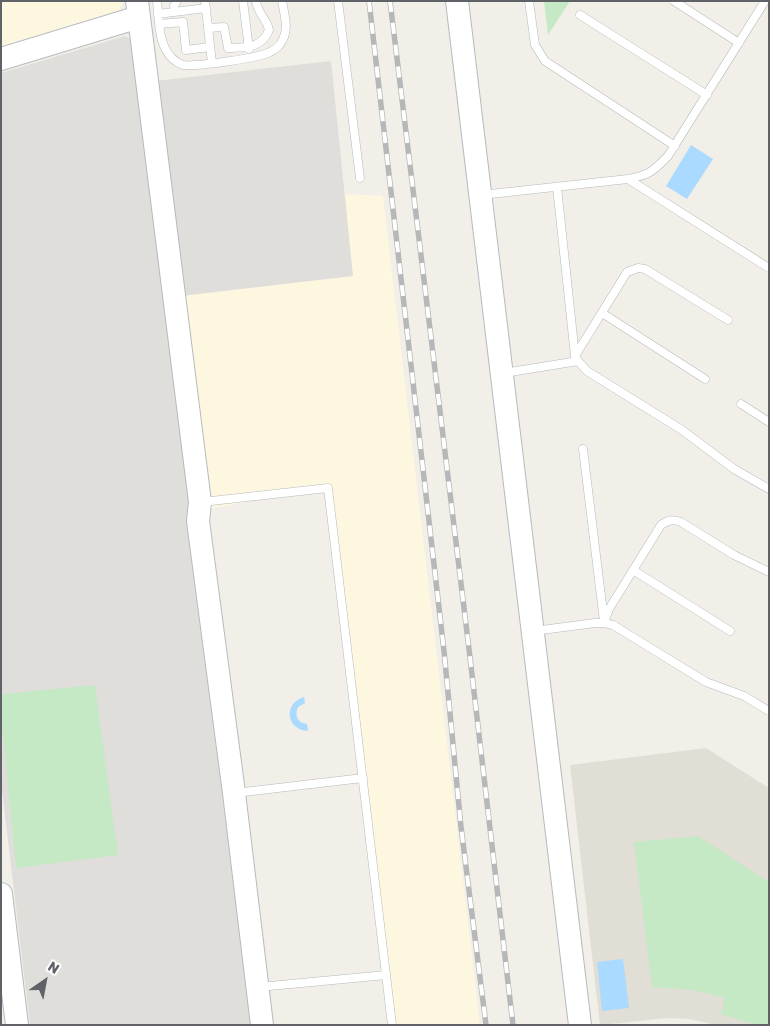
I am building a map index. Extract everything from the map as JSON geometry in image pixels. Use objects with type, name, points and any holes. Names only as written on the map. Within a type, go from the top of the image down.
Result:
[{"type":"street","points":[[457,1],[580,1025]]},
{"type":"street","points":[[1,59],[149,14],[200,502],[198,521],[262,1025]]},
{"type":"street","points":[[1,894],[6,970],[17,1025]]},
{"type":"lane","points":[[149,14],[157,1]]},
{"type":"lane","points":[[175,12],[174,6],[177,1]]},
{"type":"lane","points":[[243,1],[250,57]]},
{"type":"lane","points":[[208,28],[224,27],[228,48],[259,43],[264,39],[269,30],[266,20],[257,9],[256,1]]},
{"type":"lane","points":[[149,14],[164,46],[174,61],[183,65],[212,63],[268,54],[277,48],[284,39],[286,30],[282,1]]},
{"type":"lane","points":[[338,1],[360,178]]},
{"type":"lane","points":[[529,1],[535,45],[545,62],[675,146]]},
{"type":"lane","points":[[674,1],[739,43]]},
{"type":"lane","points":[[480,196],[628,179],[650,173],[668,156],[675,146],[765,1]]},
{"type":"lane","points":[[149,14],[175,12],[205,5],[212,63]]},
{"type":"lane","points":[[149,14],[183,22],[186,50],[210,47]]},
{"type":"lane","points":[[580,16],[707,95]]},
{"type":"lane","points":[[628,179],[769,268]]},
{"type":"lane","points":[[557,187],[576,359],[587,371],[682,430],[734,468],[769,489]]},
{"type":"lane","points":[[502,374],[576,359],[627,272],[638,268],[645,269],[728,320]]},
{"type":"lane","points":[[602,313],[705,379]]},
{"type":"lane","points":[[741,404],[769,422]]},
{"type":"lane","points":[[583,449],[604,623]]},
{"type":"lane","points":[[200,502],[328,488],[392,1025]]},
{"type":"lane","points":[[604,623],[608,609],[661,525],[666,521],[681,522],[734,555],[769,572]]},
{"type":"lane","points":[[633,570],[730,632]]},
{"type":"lane","points":[[533,632],[604,623],[613,625],[706,682],[744,696],[769,711]]},
{"type":"lane","points":[[234,793],[363,778]]},
{"type":"lane","points":[[258,988],[386,975]]},
{"type":"shaded area","points":[[1,1],[122,1],[122,6],[116,13],[1,47]]},
{"type":"shaded area","points":[[125,36],[134,41],[252,1025],[30,1025],[1,782],[1,73]]},
{"type":"shaded area","points":[[331,61],[353,276],[181,296],[155,81]]},
{"type":"shaded area","points":[[345,194],[383,196],[480,1025],[388,1025],[332,484],[205,510],[181,296],[352,276]]},
{"type":"shaded area","points":[[706,748],[769,788],[769,1025],[716,1025],[689,1019],[668,1018],[600,1025],[570,765]]},
{"type":"green space","points":[[544,1],[570,1],[548,35]]},
{"type":"green space","points":[[95,685],[118,855],[16,868],[1,713],[1,694]]},
{"type":"green space","points":[[698,836],[769,882],[769,1025],[756,1025],[721,1014],[725,998],[693,990],[652,987],[634,842]]},
{"type":"water","points":[[691,145],[713,159],[687,199],[666,186]]},
{"type":"water","points":[[304,697],[305,703],[298,707],[297,716],[301,722],[307,724],[308,731],[295,726],[290,716],[290,710],[293,705],[297,700]]},
{"type":"water","points":[[623,959],[629,1008],[602,1011],[597,962]]},
{"type":"railway","points":[[369,1],[444,651],[461,827],[486,1025]]},
{"type":"railway","points":[[390,1],[513,1025]]}]
